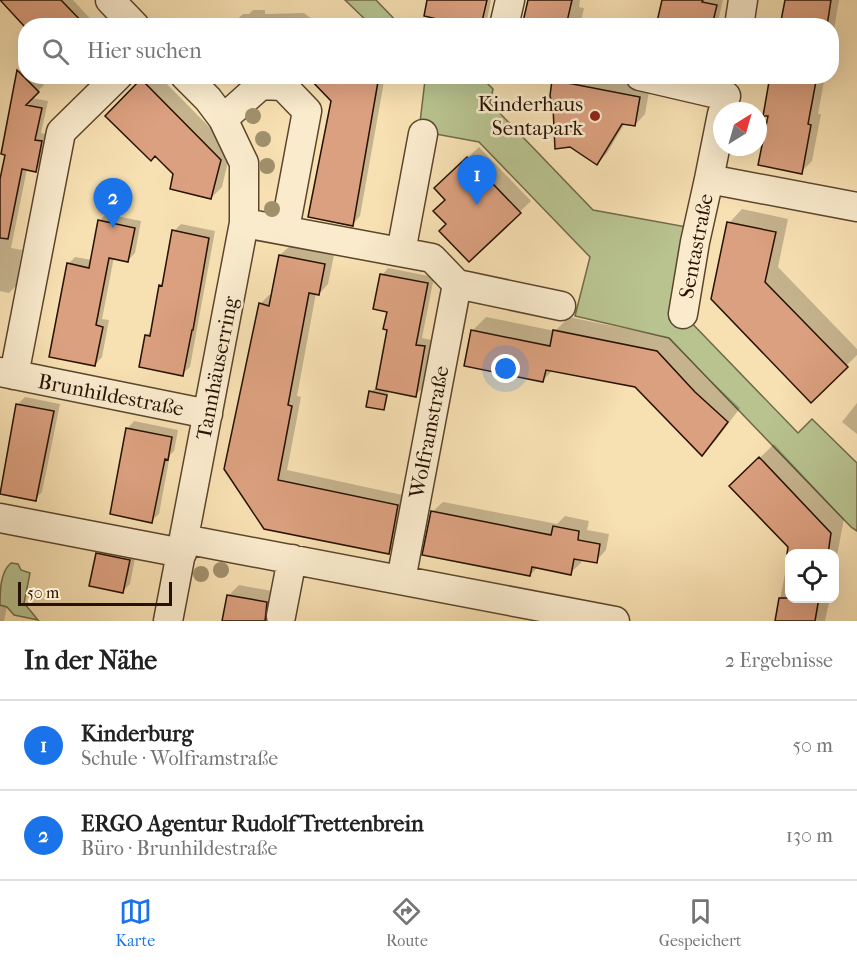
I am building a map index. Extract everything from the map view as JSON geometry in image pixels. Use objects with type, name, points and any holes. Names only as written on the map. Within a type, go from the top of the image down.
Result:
[{"type":"street","points":[[110,0],[127,18]]},
{"type":"street","points":[[506,18],[510,0]]},
{"type":"street","points":[[740,18],[743,0]]},
{"type":"street","name":"Brunhildestraße","points":[[110,84],[61,132],[51,190],[7,374],[208,414]]},
{"type":"street","name":"Tannhäuserring","points":[[168,621],[244,223],[244,164],[223,119],[194,84]]},
{"type":"street","points":[[670,84],[725,99]]},
{"type":"street","points":[[223,119],[261,85],[283,86],[307,111],[285,229]]},
{"type":"street","name":"Sentastraße","points":[[683,314],[695,242],[725,99]]},
{"type":"street","points":[[401,252],[423,134]]},
{"type":"street","name":"Sentastraße","points":[[709,179],[857,207]]},
{"type":"street","points":[[244,223],[432,258],[457,284],[561,306]]},
{"type":"street","name":"Wolframstraße","points":[[401,580],[457,284]]},
{"type":"street","points":[[0,518],[183,546],[292,559],[615,621]]},
{"type":"street","points":[[281,616],[292,559]]},
{"type":"green space","points":[[345,0],[376,0],[393,18],[364,18]]},
{"type":"green space","points":[[425,84],[488,84],[493,89],[490,103],[593,210],[698,229],[683,314],[798,433],[812,419],[857,463],[857,531],[669,338],[575,316],[590,257],[479,142],[419,131]]},
{"type":"green space","points":[[11,563],[18,564],[21,570],[30,573],[24,603],[38,620],[14,615],[7,607],[0,605],[3,577]]},
{"type":"building","points":[[0,0],[61,0],[78,18],[18,18]]},
{"type":"building","points":[[427,0],[487,0],[483,18],[424,16]]},
{"type":"building","points":[[528,0],[572,0],[568,18],[524,18]]},
{"type":"building","points":[[662,0],[703,0],[702,2],[717,5],[714,18],[658,18]]},
{"type":"building","points":[[785,0],[831,0],[828,18],[782,18]]},
{"type":"building","points":[[17,70],[18,84],[31,84],[39,92],[26,105],[42,108],[35,140],[42,141],[36,172],[22,169],[8,239],[0,238],[0,179],[5,155],[1,154]]},
{"type":"building","points":[[136,84],[146,84],[221,160],[211,199],[170,189],[173,174],[155,156],[151,161],[105,116]]},
{"type":"building","points":[[315,84],[378,84],[353,226],[308,217],[331,101]]},
{"type":"building","name":"Kinderhaus Sentapark","points":[[552,84],[573,84],[640,97],[635,126],[622,124],[597,165],[570,147],[555,149],[553,107],[550,96]]},
{"type":"building","points":[[769,84],[816,84],[802,174],[758,165],[760,156],[767,156],[768,116],[765,102]]},
{"type":"building","points":[[467,157],[521,213],[469,262],[439,231],[446,224],[433,211],[445,200],[434,188]]},
{"type":"building","points":[[98,220],[135,228],[128,262],[109,258],[96,325],[103,327],[95,366],[49,357],[67,263],[89,268]]},
{"type":"building","points":[[727,222],[776,232],[765,282],[848,367],[811,403],[711,299]]},
{"type":"building","points":[[172,230],[209,238],[183,376],[139,367],[145,335],[150,336]]},
{"type":"building","points":[[279,255],[325,264],[319,295],[309,293],[288,405],[292,406],[278,480],[398,505],[389,554],[264,529],[224,469],[259,303],[269,306]]},
{"type":"building","points":[[380,274],[428,283],[416,345],[425,346],[416,397],[376,389],[387,330],[383,329],[387,312],[373,309]]},
{"type":"building","points":[[471,330],[550,346],[553,330],[657,351],[695,392],[728,422],[702,456],[635,387],[546,370],[543,382],[464,366]]},
{"type":"building","points":[[369,391],[387,395],[384,410],[366,407]]},
{"type":"building","points":[[16,404],[54,411],[36,501],[0,494]]},
{"type":"building","points":[[126,428],[172,437],[168,460],[165,459],[152,523],[110,514]]},
{"type":"building","points":[[759,457],[831,533],[829,549],[788,549],[729,486]]},
{"type":"building","points":[[431,511],[551,535],[553,526],[579,531],[578,540],[600,544],[597,563],[574,559],[571,575],[532,567],[530,576],[422,555]]},
{"type":"building","points":[[96,553],[130,560],[123,593],[89,586]]},
{"type":"building","points":[[227,595],[267,602],[265,621],[222,621]]},
{"type":"building","points":[[779,598],[785,598],[785,603],[818,603],[815,621],[775,621]]},
{"type":"place","name":"Kinderhaus Sentapark","points":[[595,116]]},
{"type":"place","name":"Kinderburg","points":[[477,205]]},
{"type":"place","name":"ERGO Agentur Rudolf Trettenbrein","points":[[113,228]]}]
